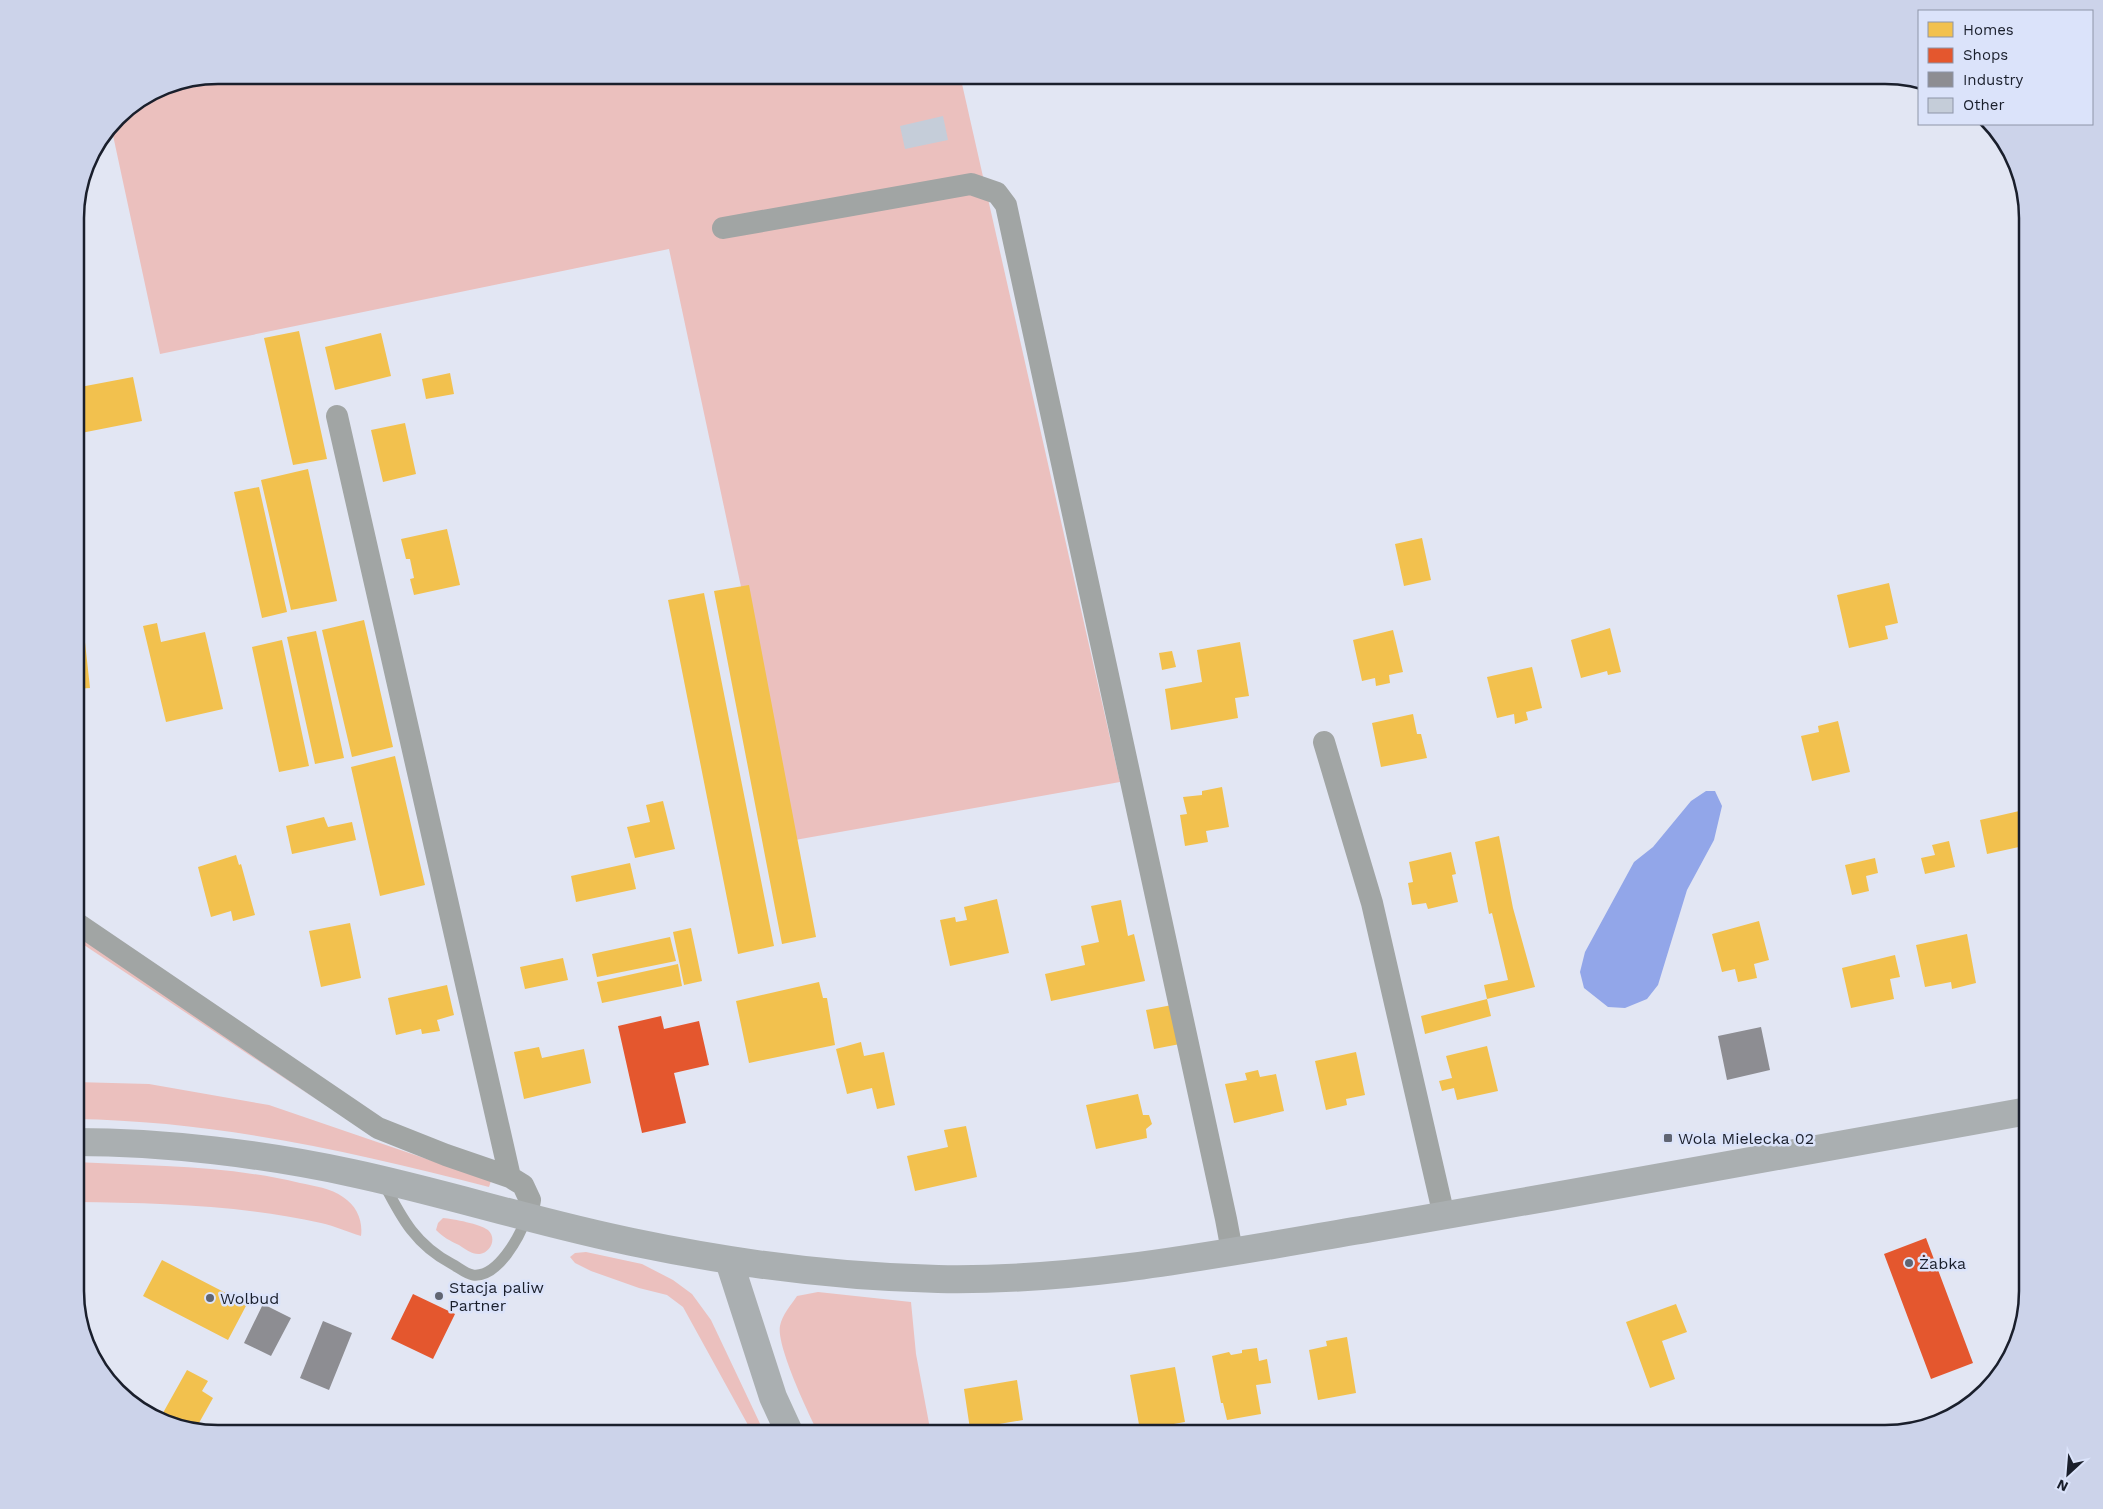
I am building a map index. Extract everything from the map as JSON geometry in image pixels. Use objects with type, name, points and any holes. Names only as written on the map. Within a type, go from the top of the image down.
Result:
[{"type":"street","points":[[723,228],[972,184],[997,193],[1006,205],[1232,1252]]},
{"type":"street","points":[[336,416],[510,1177]]},
{"type":"street","points":[[1324,742],[1372,903],[1444,1216]]},
{"type":"street","points":[[84,928],[378,1128],[446,1155],[510,1177],[523,1185],[530,1200],[528,1216]]},
{"type":"street","points":[[84,1142],[110,1142],[223,1152],[347,1172],[628,1242],[730,1261],[846,1274],[938,1279],[1043,1276],[1232,1252],[1444,1216],[2019,1113]]},
{"type":"street","points":[[730,1261],[772,1397],[786,1425]]},
{"type":"lane","points":[[382,1180],[402,1219],[420,1241],[435,1255],[472,1275],[485,1273],[494,1268],[519,1237],[528,1216]]},
{"type":"shaded area","points":[[209,84],[962,84],[1120,782],[795,840],[669,249],[160,354],[113,134],[143,106],[175,91]]},
{"type":"shaded area","points":[[84,940],[320,1102],[84,945]]},
{"type":"shaded area","points":[[84,1082],[149,1084],[269,1105],[491,1181],[489,1187],[336,1151],[233,1132],[128,1121],[84,1119]]},
{"type":"shaded area","points":[[84,1162],[244,1173],[322,1188],[333,1191],[352,1205],[360,1219],[361,1236],[321,1223],[260,1212],[199,1206],[84,1202]]},
{"type":"shaded area","points":[[443,1218],[473,1224],[488,1230],[492,1237],[490,1248],[484,1253],[475,1254],[447,1239],[436,1230],[438,1223]]},
{"type":"shaded area","points":[[586,1252],[642,1264],[673,1280],[692,1294],[711,1320],[761,1425],[748,1425],[683,1307],[667,1295],[639,1288],[591,1271],[575,1263],[570,1257],[575,1253]]},
{"type":"shaded area","points":[[818,1292],[911,1302],[916,1354],[929,1425],[815,1425],[788,1364],[780,1335],[781,1322],[797,1296]]},
{"type":"water","points":[[1706,791],[1715,791],[1722,806],[1714,840],[1687,890],[1658,985],[1647,999],[1625,1008],[1608,1007],[1584,988],[1580,972],[1585,952],[1634,862],[1653,847],[1691,801]]},
{"type":"building: Homes","points":[[299,331],[327,459],[293,465],[264,338]]},
{"type":"building: Homes","points":[[381,333],[391,376],[335,390],[325,347]]},
{"type":"building: Homes","points":[[450,373],[454,394],[426,399],[422,379]]},
{"type":"building: Homes","points":[[133,377],[142,421],[84,432],[84,386]]},
{"type":"building: Homes","points":[[405,423],[416,474],[383,482],[371,430]]},
{"type":"building: Homes","points":[[308,469],[337,601],[291,610],[261,480]]},
{"type":"building: Homes","points":[[259,487],[287,612],[262,618],[234,492]]},
{"type":"building: Homes","points":[[447,529],[460,585],[414,595],[410,579],[414,578],[410,559],[406,559],[401,539]]},
{"type":"building: Homes","points":[[1422,538],[1431,580],[1404,586],[1395,544]]},
{"type":"building: Homes","points":[[1889,583],[1898,623],[1885,626],[1888,639],[1849,648],[1837,595]]},
{"type":"building: Homes","points":[[749,585],[816,937],[782,944],[714,591]]},
{"type":"building: Homes","points":[[704,593],[774,946],[738,954],[668,600]]},
{"type":"building: Homes","points":[[364,620],[393,747],[352,757],[322,630]]},
{"type":"building: Homes","points":[[157,623],[161,642],[205,632],[223,709],[166,722],[143,626]]},
{"type":"building: Homes","points":[[1610,628],[1621,672],[1608,675],[1607,671],[1581,678],[1571,640]]},
{"type":"building: Homes","points":[[1393,630],[1403,672],[1389,675],[1390,683],[1376,686],[1375,678],[1362,681],[1353,640]]},
{"type":"building: Homes","points":[[316,631],[344,758],[315,764],[287,637]]},
{"type":"building: Homes","points":[[84,633],[90,688],[84,688]]},
{"type":"building: Homes","points":[[282,640],[309,766],[279,772],[252,647]]},
{"type":"building: Homes","points":[[1240,642],[1249,696],[1235,698],[1238,718],[1171,730],[1165,689],[1202,682],[1197,650]]},
{"type":"building: Homes","points":[[1172,651],[1176,667],[1162,670],[1159,653]]},
{"type":"building: Homes","points":[[1532,667],[1542,708],[1526,712],[1528,720],[1515,724],[1514,714],[1497,718],[1487,677]]},
{"type":"building: Homes","points":[[1413,714],[1417,734],[1421,734],[1427,758],[1381,767],[1372,723]]},
{"type":"building: Homes","points":[[1838,721],[1850,772],[1812,781],[1801,736],[1819,732],[1818,726]]},
{"type":"building: Homes","points":[[395,756],[425,885],[380,896],[351,767]]},
{"type":"building: Homes","points":[[1222,787],[1229,827],[1206,831],[1208,842],[1185,846],[1180,815],[1187,814],[1183,797],[1202,795],[1202,791]]},
{"type":"building: Homes","points":[[663,801],[675,849],[635,858],[627,827],[650,822],[646,805]]},
{"type":"building: Homes","points":[[2019,811],[2019,847],[1987,854],[1980,820]]},
{"type":"building: Homes","points":[[324,817],[328,827],[352,822],[356,840],[292,854],[286,826]]},
{"type":"building: Homes","points":[[1499,836],[1513,908],[1535,987],[1487,999],[1484,985],[1508,980],[1492,913],[1489,914],[1475,842]]},
{"type":"building: Homes","points":[[1949,841],[1955,867],[1925,874],[1921,858],[1935,855],[1932,845]]},
{"type":"building: Homes","points":[[1451,852],[1456,874],[1452,875],[1458,902],[1428,909],[1426,903],[1412,905],[1408,883],[1413,882],[1409,862]]},
{"type":"building: Homes","points":[[236,855],[239,865],[241,864],[255,915],[233,921],[231,911],[211,917],[198,867]]},
{"type":"building: Homes","points":[[1875,858],[1878,873],[1866,876],[1869,891],[1852,895],[1845,865]]},
{"type":"building: Homes","points":[[630,863],[636,889],[576,902],[571,876]]},
{"type":"building: Homes","points":[[997,899],[1009,953],[950,966],[940,920],[955,917],[956,922],[967,920],[964,907]]},
{"type":"building: Homes","points":[[1121,900],[1128,936],[1134,934],[1145,981],[1051,1001],[1045,974],[1085,965],[1081,946],[1099,942],[1091,906]]},
{"type":"building: Homes","points":[[1759,921],[1769,960],[1754,964],[1757,978],[1738,982],[1735,969],[1722,972],[1712,934]]},
{"type":"building: Homes","points":[[350,923],[361,978],[321,987],[309,931]]},
{"type":"building: Homes","points":[[691,928],[702,981],[684,985],[673,932]]},
{"type":"building: Homes","points":[[1967,934],[1976,983],[1952,989],[1951,982],[1925,987],[1916,945]]},
{"type":"building: Homes","points":[[670,937],[676,961],[597,977],[592,954]]},
{"type":"building: Homes","points":[[1895,955],[1900,977],[1890,979],[1894,999],[1851,1008],[1842,968]]},
{"type":"building: Homes","points":[[563,958],[568,980],[525,989],[520,967]]},
{"type":"building: Homes","points":[[678,964],[682,986],[602,1003],[597,982]]},
{"type":"building: Homes","points":[[819,982],[823,998],[827,998],[835,1045],[749,1063],[736,1001]]},
{"type":"building: Homes","points":[[447,985],[454,1015],[437,1020],[440,1031],[422,1034],[421,1029],[396,1035],[388,998]]},
{"type":"building: Homes","points":[[1487,999],[1491,1016],[1425,1034],[1421,1016]]},
{"type":"building: Homes","points":[[1172,1005],[1180,1044],[1154,1049],[1146,1010]]},
{"type":"building: Homes","points":[[861,1042],[864,1056],[884,1052],[895,1105],[877,1109],[872,1088],[847,1094],[836,1049]]},
{"type":"building: Homes","points":[[1487,1046],[1498,1091],[1457,1100],[1454,1088],[1442,1091],[1439,1081],[1452,1078],[1446,1056]]},
{"type":"building: Homes","points":[[539,1047],[542,1058],[584,1049],[591,1083],[524,1099],[514,1052]]},
{"type":"building: Homes","points":[[1356,1052],[1365,1095],[1346,1099],[1347,1105],[1326,1110],[1315,1061]]},
{"type":"building: Homes","points":[[1258,1070],[1260,1077],[1276,1074],[1284,1111],[1234,1123],[1225,1084],[1247,1080],[1245,1073]]},
{"type":"building: Homes","points":[[1138,1094],[1143,1115],[1149,1115],[1152,1124],[1146,1129],[1147,1138],[1096,1149],[1086,1105]]},
{"type":"building: Homes","points":[[966,1126],[977,1177],[915,1191],[907,1156],[948,1147],[944,1130]]},
{"type":"building: Homes","points":[[162,1260],[247,1304],[228,1340],[143,1296]]},
{"type":"building: Homes","points":[[1676,1304],[1687,1332],[1662,1341],[1675,1379],[1650,1388],[1626,1322]]},
{"type":"building: Homes","points":[[1347,1337],[1356,1393],[1318,1400],[1309,1350],[1327,1346],[1326,1341]]},
{"type":"building: Homes","points":[[1257,1348],[1259,1361],[1267,1359],[1271,1383],[1256,1385],[1261,1414],[1227,1420],[1223,1403],[1221,1403],[1212,1356],[1229,1352],[1231,1355],[1242,1353],[1242,1350]]},
{"type":"building: Homes","points":[[1175,1367],[1185,1422],[1168,1425],[1139,1425],[1130,1375]]},
{"type":"building: Homes","points":[[187,1370],[208,1381],[202,1391],[213,1398],[198,1424],[163,1413]]},
{"type":"building: Homes","points":[[1017,1380],[1023,1420],[994,1425],[969,1425],[964,1389]]},
{"type":"building: Shops","points":[[661,1016],[664,1029],[699,1021],[709,1065],[674,1073],[686,1123],[642,1133],[618,1026]]},
{"type":"building: Shops","points":[[1926,1238],[1973,1363],[1931,1379],[1884,1254]]},
{"type":"building: Shops","points":[[413,1294],[455,1314],[433,1359],[391,1339]]},
{"type":"building: Industry","points":[[1761,1027],[1770,1070],[1727,1080],[1718,1036]]},
{"type":"building: Industry","points":[[263,1304],[291,1318],[271,1356],[244,1343]]},
{"type":"building: Industry","points":[[323,1321],[352,1333],[329,1390],[300,1378]]},
{"type":"building: Other","points":[[943,116],[948,140],[905,149],[900,126]]},
{"type":"place","name":"Wola Mielecka 02","points":[[1668,1138]]},
{"type":"place","name":"Żabka","points":[[1909,1263]]},
{"type":"place","name":"Stacja paliw Partner","points":[[439,1296]]},
{"type":"place","name":"Wolbud","points":[[210,1298]]}]
